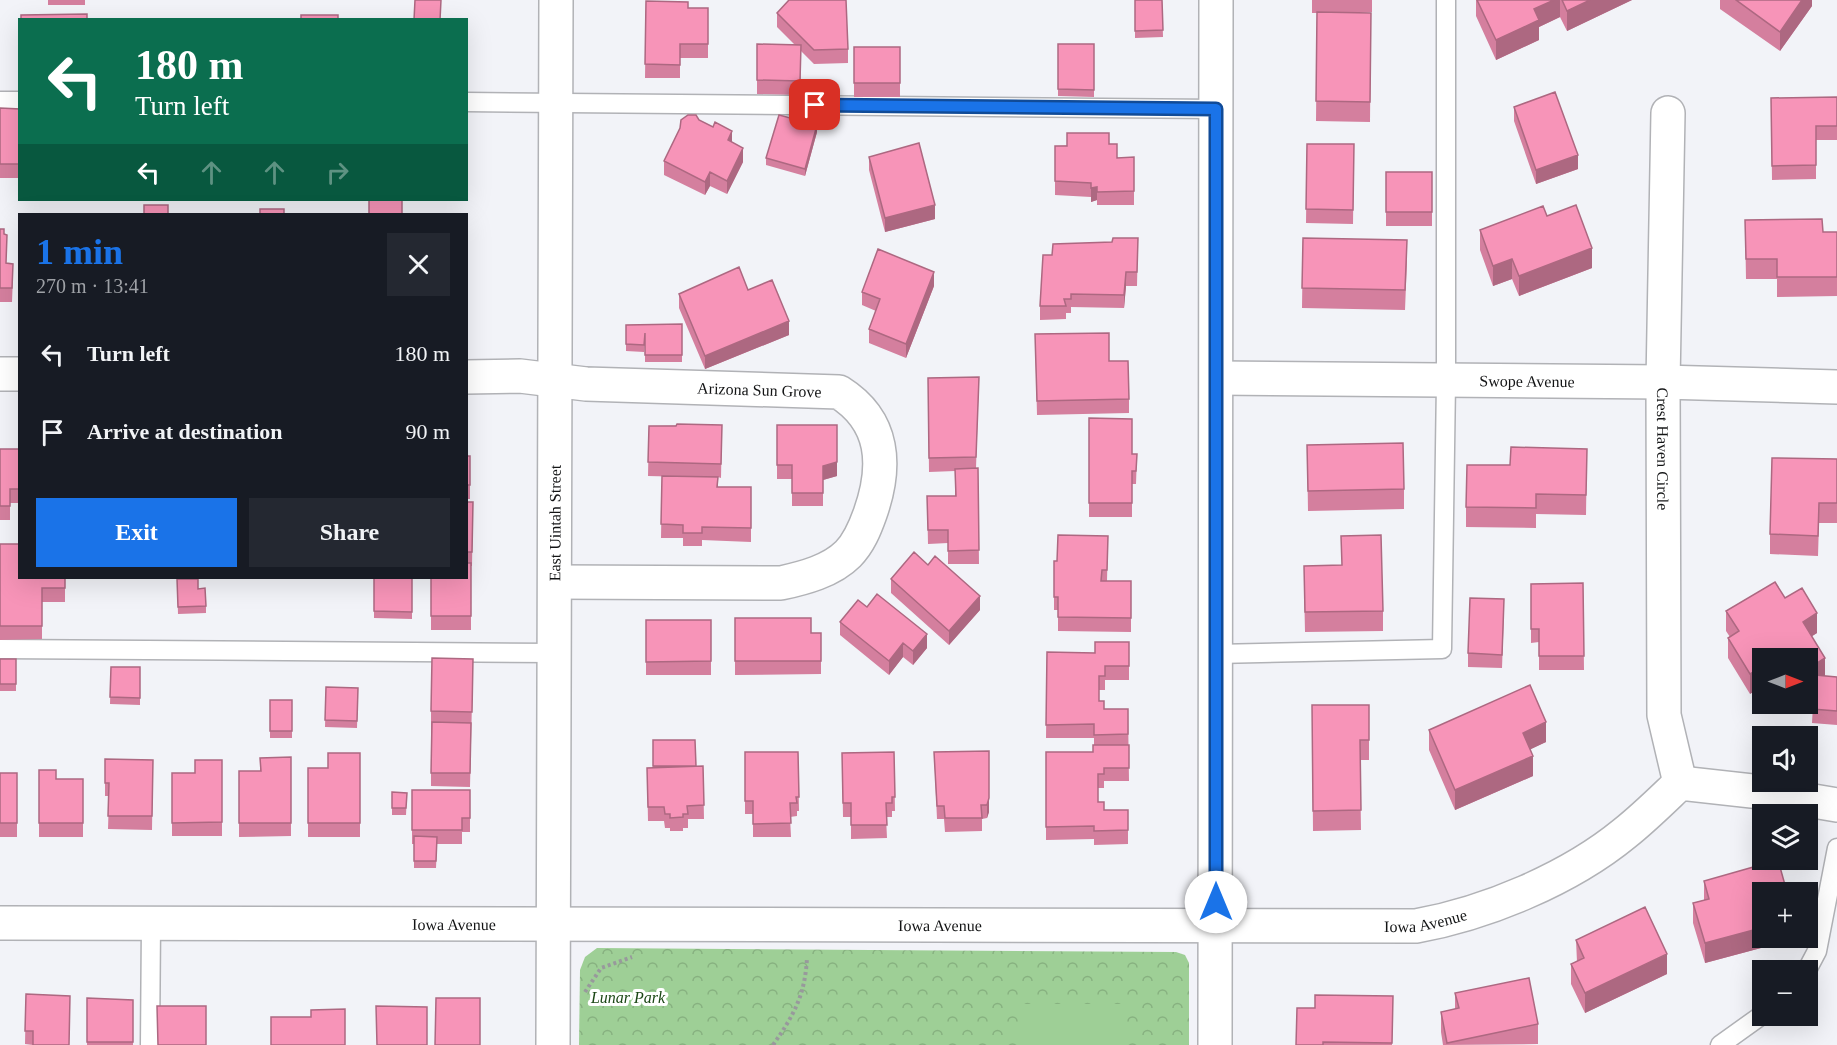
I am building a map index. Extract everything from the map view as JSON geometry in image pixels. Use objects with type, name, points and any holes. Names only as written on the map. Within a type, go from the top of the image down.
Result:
[{"type":"street","name":"East Uintah Street","points":[[554,1045],[556,0]]},
{"type":"street","points":[[1215,1045],[1216,0]]},
{"type":"street","name":"Crest Haven Circle","points":[[1668,113],[1664,382],[1664,715],[1680,783]]},
{"type":"street","points":[[0,374],[18,374]]},
{"type":"street","points":[[468,376],[520,376],[557,382]]},
{"type":"street","name":"Swope Avenue","points":[[1217,378],[1446,382],[1664,382],[1837,387]]},
{"type":"street","name":"Arizona Sun Grove","points":[[556,582],[781,583],[808,577],[848,554],[859,538],[875,501],[880,470],[880,446],[871,422],[858,404],[839,392],[557,382]]},
{"type":"street","points":[[1680,783],[1837,805]]},
{"type":"street","name":"Iowa Avenue","points":[[0,923],[1416,926],[1458,919],[1505,902],[1587,859],[1625,834],[1680,783]]},
{"type":"lane","points":[[1216,654],[1442,650],[1446,382],[1446,0]]},
{"type":"lane","points":[[0,101],[18,101]]},
{"type":"lane","points":[[468,102],[1216,109]]},
{"type":"lane","points":[[0,649],[555,653]]},
{"type":"lane","points":[[1812,960],[1817,951],[1837,848]]},
{"type":"lane","points":[[150,1045],[151,924]]},
{"type":"lane","points":[[1720,1045],[1752,1022]]},
{"type":"path","points":[[584,994],[601,969],[639,955]]},
{"type":"path","points":[[795,958],[818,958]]},
{"type":"path","points":[[773,1045],[793,1017],[806,983],[807,958]]},
{"type":"green space","name":"Lunar Park","points":[[597,948],[1176,952],[1185,955],[1189,963],[1189,1045],[579,1045],[580,970],[585,957]]},
{"type":"green space","points":[[1022,1004],[1123,1004],[1123,1045],[1022,1045]]},
{"type":"building","points":[[415,0],[441,0],[440,18],[414,18]]},
{"type":"building","points":[[789,0],[846,0],[848,49],[814,50],[777,13]]},
{"type":"building","points":[[1135,0],[1162,0],[1163,30],[1135,31]]},
{"type":"building","points":[[1477,0],[1554,0],[1534,9],[1539,20],[1496,40]]},
{"type":"building","points":[[1562,0],[1590,0],[1567,11]]},
{"type":"building","points":[[1736,0],[1802,0],[1780,32]]},
{"type":"building","points":[[646,1],[688,2],[688,8],[708,8],[708,44],[680,44],[680,65],[645,64]]},
{"type":"building","points":[[1317,12],[1371,13],[1370,102],[1316,101]]},
{"type":"building","points":[[87,14],[87,18],[21,18],[21,15]]},
{"type":"building","points":[[301,15],[338,15],[338,18],[301,18]]},
{"type":"building","points":[[757,44],[801,45],[800,81],[757,80]]},
{"type":"building","points":[[1058,44],[1094,44],[1094,90],[1058,89]]},
{"type":"building","points":[[854,47],[900,47],[900,83],[854,83]]},
{"type":"building","points":[[1555,92],[1578,155],[1536,170],[1514,107]]},
{"type":"building","points":[[1837,97],[1837,126],[1816,126],[1816,165],[1772,166],[1771,98]]},
{"type":"building","points":[[0,108],[18,109],[18,164],[0,164]]},
{"type":"building","points":[[688,115],[696,115],[699,120],[713,127],[715,122],[732,131],[728,140],[743,148],[727,181],[710,172],[705,182],[664,161],[680,128],[681,120]]},
{"type":"building","points":[[779,115],[817,125],[805,169],[766,158]]},
{"type":"building","points":[[1067,133],[1109,133],[1109,144],[1117,144],[1117,158],[1134,157],[1134,191],[1097,192],[1097,187],[1091,188],[1091,183],[1055,181],[1055,146],[1067,146]]},
{"type":"building","points":[[919,143],[935,205],[885,218],[869,157]]},
{"type":"building","points":[[1307,144],[1354,144],[1353,210],[1306,209]]},
{"type":"building","points":[[1386,172],[1432,172],[1432,212],[1386,212]]},
{"type":"building","points":[[369,201],[402,201],[402,213],[369,213]]},
{"type":"building","points":[[144,205],[168,205],[168,213],[144,213]]},
{"type":"building","points":[[1576,205],[1592,248],[1519,276],[1512,259],[1493,266],[1480,230],[1543,206],[1547,216]]},
{"type":"building","points":[[260,209],[284,209],[284,213],[260,213]]},
{"type":"building","points":[[1822,219],[1823,232],[1837,232],[1837,277],[1777,277],[1777,259],[1746,259],[1745,220]]},
{"type":"building","points":[[0,229],[4,229],[4,234],[7,235],[6,263],[13,264],[12,288],[0,288]]},
{"type":"building","points":[[1113,238],[1138,238],[1137,272],[1126,272],[1124,295],[1071,294],[1071,299],[1064,299],[1066,306],[1040,306],[1043,255],[1052,255],[1053,244],[1112,242]]},
{"type":"building","points":[[1303,238],[1407,240],[1405,290],[1302,288]]},
{"type":"building","points":[[878,249],[934,272],[906,344],[869,329],[880,299],[862,292]]},
{"type":"building","points":[[739,267],[748,290],[772,280],[789,321],[705,356],[679,294]]},
{"type":"building","points":[[682,324],[682,355],[645,355],[645,333],[644,345],[626,344],[626,325]]},
{"type":"building","points":[[1109,333],[1109,361],[1128,361],[1129,399],[1037,401],[1035,334]]},
{"type":"building","points":[[979,377],[976,457],[929,458],[928,378]]},
{"type":"building","points":[[1089,418],[1132,419],[1132,454],[1137,454],[1136,471],[1132,471],[1132,503],[1089,503]]},
{"type":"building","points":[[677,424],[722,425],[721,464],[648,462],[649,426],[676,426]]},
{"type":"building","points":[[777,425],[837,425],[837,462],[823,466],[823,493],[792,493],[792,465],[777,465]]},
{"type":"building","points":[[1403,443],[1404,489],[1308,491],[1307,445]]},
{"type":"building","points":[[1511,447],[1587,449],[1586,495],[1536,494],[1536,508],[1466,507],[1467,465],[1510,465]]},
{"type":"building","points":[[0,449],[18,449],[18,489],[10,489],[10,506],[0,506]]},
{"type":"building","points":[[468,456],[470,456],[470,485],[468,485]]},
{"type":"building","points":[[1772,458],[1837,459],[1837,503],[1819,503],[1818,536],[1770,534]]},
{"type":"building","points":[[978,468],[979,550],[948,551],[948,530],[928,530],[927,496],[956,496],[955,469]]},
{"type":"building","points":[[662,476],[718,477],[717,487],[751,487],[751,528],[702,527],[702,533],[683,533],[683,525],[661,524]]},
{"type":"building","points":[[468,502],[473,502],[472,552],[468,552]]},
{"type":"building","points":[[1058,535],[1108,536],[1107,570],[1102,570],[1101,581],[1131,581],[1131,618],[1058,617],[1058,597],[1054,597],[1054,561],[1057,561]]},
{"type":"building","points":[[1381,535],[1383,611],[1305,612],[1304,566],[1342,565],[1341,536]]},
{"type":"building","points":[[0,544],[18,544],[18,579],[65,579],[65,588],[42,588],[42,626],[0,626]]},
{"type":"building","points":[[914,552],[928,565],[935,556],[980,596],[949,631],[891,579]]},
{"type":"building","points":[[468,563],[471,563],[471,616],[431,616],[431,579],[468,579]]},
{"type":"building","points":[[177,579],[198,579],[198,589],[205,588],[206,606],[178,607]]},
{"type":"building","points":[[374,579],[412,579],[412,612],[374,611]]},
{"type":"building","points":[[1775,582],[1785,598],[1802,588],[1817,613],[1803,622],[1825,658],[1818,663],[1818,648],[1752,648],[1752,673],[1750,674],[1728,638],[1739,631],[1726,611]]},
{"type":"building","points":[[1583,583],[1584,656],[1539,656],[1539,629],[1531,629],[1531,584]]},
{"type":"building","points":[[877,594],[927,634],[913,651],[903,643],[889,661],[840,622],[858,600],[867,607]]},
{"type":"building","points":[[1470,598],[1504,599],[1502,655],[1468,653]]},
{"type":"building","points":[[735,618],[811,618],[811,633],[821,633],[821,661],[735,661]]},
{"type":"building","points":[[646,620],[711,620],[711,661],[646,662]]},
{"type":"building","points":[[1095,642],[1129,642],[1129,666],[1105,666],[1105,676],[1099,676],[1099,701],[1104,701],[1104,709],[1128,709],[1128,734],[1094,735],[1094,724],[1046,725],[1047,652],[1095,653]]},
{"type":"building","points":[[432,658],[473,659],[472,712],[431,711]]},
{"type":"building","points":[[0,659],[16,659],[16,684],[0,684]]},
{"type":"building","points":[[111,667],[140,667],[140,698],[110,697]]},
{"type":"building","points":[[1818,675],[1837,677],[1837,711],[1818,709]]},
{"type":"building","points":[[1530,685],[1546,722],[1523,733],[1533,756],[1455,790],[1429,730]]},
{"type":"building","points":[[326,687],[358,688],[357,721],[325,720]]},
{"type":"building","points":[[270,700],[292,700],[292,731],[270,731]]},
{"type":"building","points":[[1312,705],[1369,705],[1369,740],[1360,740],[1361,810],[1313,811]]},
{"type":"building","points":[[432,722],[471,723],[470,773],[431,773]]},
{"type":"building","points":[[653,740],[695,740],[696,766],[653,766]]},
{"type":"building","points":[[1093,745],[1129,745],[1129,768],[1104,768],[1104,774],[1098,774],[1098,802],[1104,802],[1104,810],[1128,810],[1128,830],[1094,831],[1094,826],[1046,827],[1046,752],[1093,752]]},
{"type":"building","points":[[989,751],[989,798],[987,805],[981,805],[982,818],[945,818],[944,806],[937,806],[934,752]]},
{"type":"building","points":[[745,752],[798,752],[799,797],[796,797],[797,803],[790,803],[791,823],[753,824],[753,801],[745,801]]},
{"type":"building","points":[[894,752],[895,797],[892,797],[892,803],[886,803],[887,825],[851,825],[851,803],[843,803],[842,753]]},
{"type":"building","points":[[328,753],[360,753],[360,823],[308,823],[308,768],[328,768]]},
{"type":"building","points":[[291,757],[291,823],[239,823],[239,771],[261,771],[260,758]]},
{"type":"building","points":[[105,759],[153,760],[152,816],[108,816],[109,783],[105,783]]},
{"type":"building","points":[[195,760],[222,760],[222,822],[172,823],[172,773],[195,773]]},
{"type":"building","points":[[703,766],[704,805],[687,806],[688,814],[683,814],[683,817],[670,818],[670,814],[665,814],[664,807],[648,807],[647,768]]},
{"type":"building","points":[[39,770],[56,770],[56,779],[83,779],[83,823],[39,823]]},
{"type":"building","points":[[0,773],[17,773],[17,823],[0,823]]},
{"type":"building","points":[[412,790],[470,790],[470,818],[462,818],[462,830],[412,830]]},
{"type":"building","points":[[392,792],[407,793],[406,808],[392,808]]},
{"type":"building","points":[[414,836],[437,837],[436,861],[414,861]]},
{"type":"building","points":[[1752,867],[1752,870],[1781,870],[1784,882],[1752,882],[1752,930],[1705,943],[1693,903],[1709,899],[1704,881]]},
{"type":"building","points":[[1645,907],[1667,954],[1585,993],[1571,964],[1584,958],[1576,940]]},
{"type":"building","points":[[1529,978],[1538,1024],[1447,1043],[1441,1012],[1459,1008],[1455,993]]},
{"type":"building","points":[[26,994],[70,996],[69,1045],[33,1045],[33,1031],[25,1031]]},
{"type":"building","points":[[1315,995],[1393,996],[1392,1043],[1323,1042],[1323,1045],[1296,1045],[1297,1008],[1315,1008]]},
{"type":"building","points":[[87,998],[133,1000],[133,1042],[87,1042]]},
{"type":"building","points":[[436,998],[480,998],[480,1045],[435,1045]]},
{"type":"building","points":[[157,1006],[206,1006],[206,1045],[158,1045]]},
{"type":"building","points":[[376,1006],[427,1007],[427,1045],[377,1045]]},
{"type":"building","points":[[345,1009],[345,1045],[271,1045],[271,1017],[311,1017],[311,1010]]},
{"type":"route","points":[[815,105],[1216,109],[1216,902]]}]
